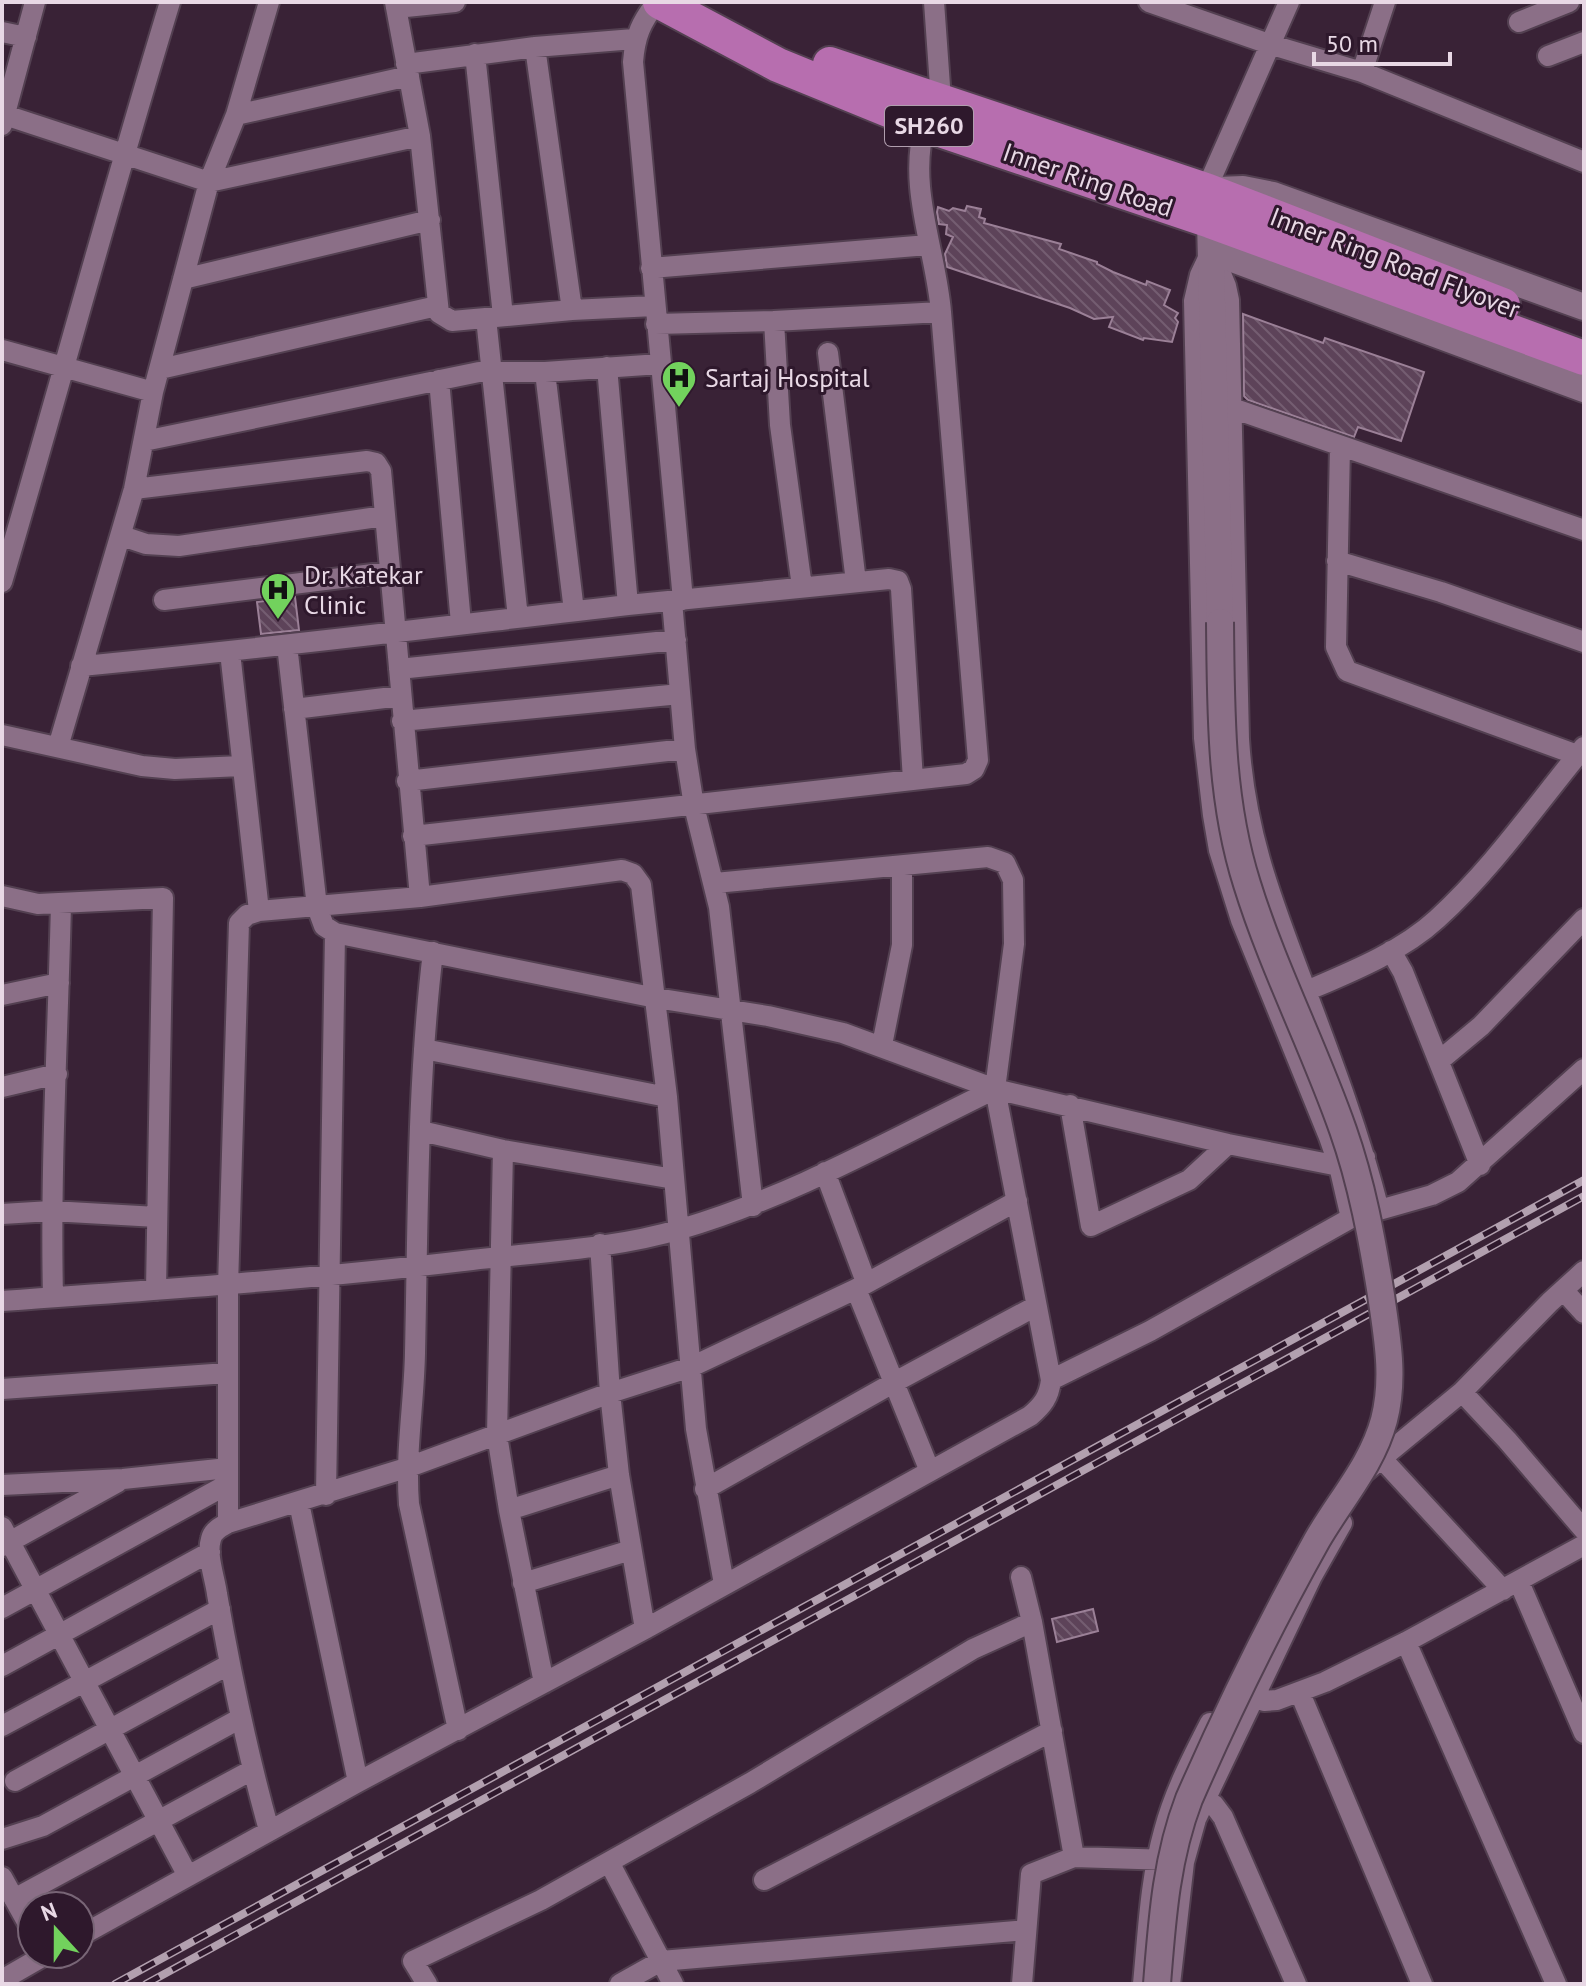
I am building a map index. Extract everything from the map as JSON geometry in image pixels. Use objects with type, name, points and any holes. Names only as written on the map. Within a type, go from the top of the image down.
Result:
[{"type":"highway","name":"Inner Ring Road","points":[[658,2],[778,65],[933,112],[1223,220]]},
{"type":"highway","name":"Inner Ring Road","points":[[704,2],[765,36],[933,112]]},
{"type":"highway","name":"Inner Ring Road Flyover","points":[[1223,220],[1584,335]]},
{"type":"highway","name":"Inner Ring Road Flyover","points":[[1223,220],[1584,358]]},
{"type":"street","points":[[35,2],[4,120],[209,182],[420,136]]},
{"type":"street","points":[[2,582],[66,368],[123,155],[170,2]]},
{"type":"street","points":[[58,747],[122,536],[153,392],[209,182],[236,115],[269,2]]},
{"type":"street","points":[[455,2],[395,5],[420,136],[439,313],[452,321],[572,310],[774,321],[941,312]]},
{"type":"street","points":[[658,2],[642,22],[634,39],[633,62],[678,601],[676,640],[680,694],[694,806],[715,883],[753,1206]]},
{"type":"street","points":[[413,836],[966,774],[974,769],[978,760],[941,312],[934,263],[928,245],[919,160],[933,112],[934,2]]},
{"type":"street","points":[[1149,2],[1187,8],[1272,45],[1362,72],[1584,162]]},
{"type":"street","points":[[1289,2],[1272,45],[1223,220],[1200,275],[1194,301],[1207,777],[1219,850],[1229,885],[1339,1166],[1351,1218]]},
{"type":"street","points":[[1362,72],[1385,2]]},
{"type":"street","points":[[1519,22],[1569,2]]},
{"type":"street","points":[[2,32],[26,37]]},
{"type":"street","points":[[236,115],[475,54],[634,39]]},
{"type":"street","points":[[1548,56],[1584,42]]},
{"type":"street","points":[[535,47],[572,310]]},
{"type":"street","points":[[475,54],[495,317],[491,372],[518,618]]},
{"type":"street","points":[[1157,1984],[1169,1864],[1177,1829],[1292,1588],[1377,1442],[1389,1397],[1390,1372],[1370,1226],[1355,1166],[1330,1094],[1247,884],[1236,841],[1223,760],[1220,622],[1223,220],[1243,189],[1273,195],[1584,307]]},
{"type":"street","points":[[183,279],[430,220]]},
{"type":"street","points":[[1223,220],[1584,389]]},
{"type":"street","points":[[1223,220],[1229,300],[1241,774],[1261,870],[1365,1157],[1379,1210]]},
{"type":"street","points":[[651,268],[928,245]]},
{"type":"street","points":[[160,369],[437,306]]},
{"type":"street","points":[[774,321],[780,425],[802,587]]},
{"type":"street","points":[[2,350],[153,392]]},
{"type":"street","points":[[828,353],[856,582]]},
{"type":"street","points":[[144,441],[491,372],[545,372],[660,364]]},
{"type":"street","points":[[607,367],[628,605]]},
{"type":"street","points":[[545,372],[574,611]]},
{"type":"street","points":[[439,380],[461,623]]},
{"type":"street","points":[[1232,408],[1584,530]]},
{"type":"street","points":[[1275,1004],[1391,951],[1435,921],[1506,846],[1580,751],[1347,671],[1336,647],[1340,446]]},
{"type":"street","points":[[134,489],[367,461],[376,463],[381,471],[420,897]]},
{"type":"street","points":[[122,536],[146,544],[179,546],[384,516]]},
{"type":"street","points":[[1337,561],[1441,592],[1584,642]]},
{"type":"street","points":[[164,600],[389,572]]},
{"type":"street","points":[[81,666],[889,579],[898,581],[901,589],[913,780]]},
{"type":"street","points":[[399,669],[676,640]]},
{"type":"street","points":[[287,645],[317,907],[324,926],[335,933],[656,998],[828,1029],[882,1045],[995,1089],[1228,1144],[1339,1166],[1365,1157]]},
{"type":"street","points":[[230,652],[259,911]]},
{"type":"street","points":[[402,721],[680,694]]},
{"type":"street","points":[[294,709],[401,696]]},
{"type":"street","points":[[2,735],[142,766],[175,769],[241,766]]},
{"type":"street","points":[[407,781],[685,749]]},
{"type":"street","points":[[96,1927],[269,1830],[645,1629],[929,1469],[1030,1416],[1043,1405],[1051,1380],[995,1089],[1014,944],[1013,880],[1005,863],[988,857],[715,883]]},
{"type":"street","points":[[882,1045],[902,945],[902,866]]},
{"type":"street","points":[[228,1523],[228,1286],[236,933],[239,923],[247,915],[259,911],[420,897],[622,870],[633,874],[641,885],[667,1097],[705,1489],[724,1584]]},
{"type":"street","points":[[2,896],[38,904],[163,898],[156,1290]]},
{"type":"street","points":[[53,1297],[51,1211],[61,903]]},
{"type":"street","points":[[1439,1061],[1481,1026],[1584,919]]},
{"type":"street","points":[[326,1495],[335,933]]},
{"type":"street","points":[[1391,951],[1403,972],[1480,1165]]},
{"type":"street","points":[[433,952],[424,1049],[415,1396],[406,1468],[409,1504],[458,1730]]},
{"type":"street","points":[[2,995],[59,983]]},
{"type":"street","points":[[424,1049],[667,1097]]},
{"type":"street","points":[[1051,1380],[1150,1331],[1351,1218],[1432,1195],[1458,1182],[1584,1069]]},
{"type":"street","points":[[2,1087],[57,1074]]},
{"type":"street","points":[[2,1301],[228,1286],[417,1267],[600,1244],[679,1230],[753,1206],[995,1089]]},
{"type":"street","points":[[1070,1105],[1091,1226],[1189,1180],[1228,1144]]},
{"type":"street","points":[[421,1131],[503,1150],[674,1179]]},
{"type":"street","points":[[503,1150],[497,1435],[544,1683]]},
{"type":"street","points":[[825,1172],[893,1383],[929,1469]]},
{"type":"street","points":[[269,1830],[252,1770],[220,1609],[210,1552],[210,1540],[216,1530],[228,1523],[406,1468],[610,1393],[691,1367],[861,1286],[1017,1201]]},
{"type":"street","points":[[2,1214],[51,1211],[157,1217]]},
{"type":"street","points":[[600,1244],[619,1475],[645,1629]]},
{"type":"street","points":[[1143,1984],[1157,1858],[1170,1810],[1229,1686],[1313,1525],[1329,1502],[1462,1392],[1584,1271]]},
{"type":"street","points":[[1563,1290],[1584,1313]]},
{"type":"street","points":[[705,1489],[1036,1306]]},
{"type":"street","points":[[2,1389],[227,1373]]},
{"type":"street","points":[[1462,1392],[1584,1530]]},
{"type":"street","points":[[1383,1460],[1511,1586],[1584,1733]]},
{"type":"street","points":[[1170,1984],[1184,1862],[1205,1798],[1312,1576],[1352,1505],[1383,1460]]},
{"type":"street","points":[[509,1510],[619,1475]]},
{"type":"street","points":[[2,1485],[228,1476]]},
{"type":"street","points":[[2,1608],[228,1476]]},
{"type":"street","points":[[123,1479],[4,1538],[86,1682],[188,1876]]},
{"type":"street","points":[[299,1503],[358,1782]]},
{"type":"street","points":[[1229,1686],[1253,1698],[1277,1700],[1300,1693],[1406,1642],[1584,1545]]},
{"type":"street","points":[[523,1583],[631,1550]]},
{"type":"street","points":[[2,1666],[210,1552]]},
{"type":"street","points":[[1021,1577],[1032,1622],[1074,1857]]},
{"type":"street","points":[[2,1726],[220,1609]]},
{"type":"street","points":[[427,1984],[413,1961],[541,1900],[750,1783],[973,1649],[1032,1622]]},
{"type":"street","points":[[1406,1642],[1556,1984]]},
{"type":"street","points":[[15,1781],[230,1664]]},
{"type":"street","points":[[1300,1693],[1422,1984]]},
{"type":"street","points":[[2,1839],[43,1826],[241,1718]]},
{"type":"street","points":[[764,1880],[1052,1731]]},
{"type":"street","points":[[14,1899],[252,1770]]},
{"type":"street","points":[[1180,1785],[1205,1798],[1223,1817],[1296,1984]]},
{"type":"street","points":[[1022,1984],[1031,1874],[1074,1857],[1157,1858],[1184,1862]]},
{"type":"street","points":[[609,1862],[673,1984]]},
{"type":"street","points":[[2,1877],[16,1903]]},
{"type":"street","points":[[620,1984],[661,1961],[1026,1930]]},
{"type":"building","points":[[967,206],[981,209],[979,217],[985,219],[984,223],[1061,244],[1059,249],[1097,262],[1113,272],[1146,285],[1147,281],[1170,290],[1164,305],[1178,313],[1172,342],[1143,340],[1109,327],[1113,317],[1094,319],[947,267],[945,254],[953,237],[946,234],[947,225],[939,224],[938,207],[965,211]]},
{"type":"building","points":[[1243,314],[1323,343],[1325,338],[1424,372],[1401,441],[1358,427],[1354,437],[1248,400],[1244,396]]},
{"type":"building","points":[[295,597],[299,630],[261,634],[257,602]]},
{"type":"building","points":[[1093,1609],[1098,1631],[1057,1642],[1052,1619]]},
{"type":"railway","points":[[115,1984],[1584,1180]]},
{"type":"railway","points":[[146,1984],[1584,1196]]},
{"type":"place","name":"Sartaj Hospital","points":[[679,409]]},
{"type":"place","name":"Dr. Katekar Clinic","points":[[278,621]]}]
